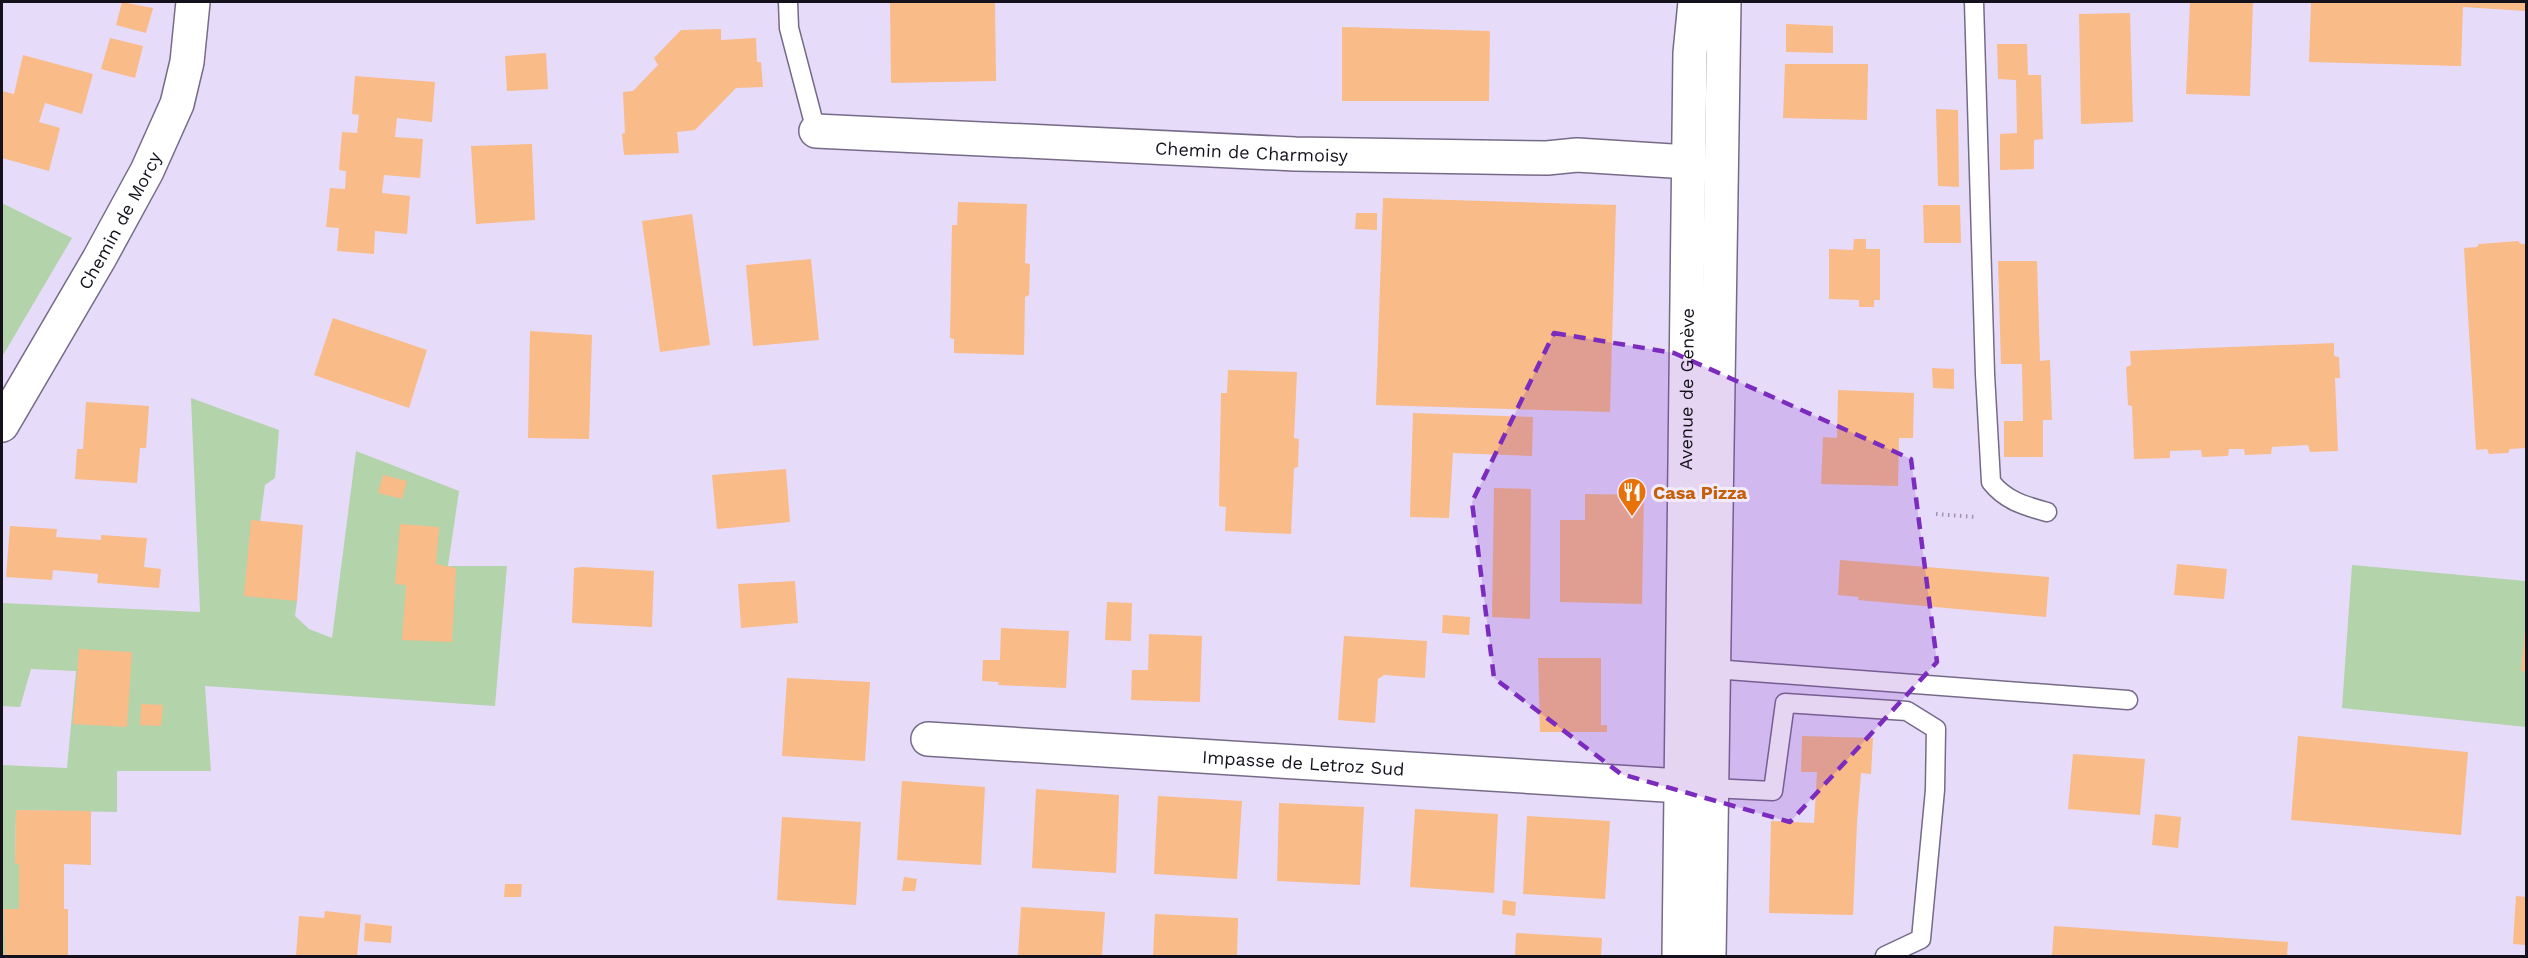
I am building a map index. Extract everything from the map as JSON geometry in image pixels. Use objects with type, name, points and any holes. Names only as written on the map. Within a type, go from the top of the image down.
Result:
[{"type":"street","name":"Chemin de Morcy","points":[[2,425],[109,242],[147,171],[177,104],[187,62],[194,2]]},
{"type":"street","name":"Avenue de Genève","points":[[1695,2],[1690,53],[1688,162],[1696,787],[1709,957]]},
{"type":"street","name":"Avenue de Genève","points":[[1678,957],[1696,787],[1714,669],[1724,2]]},
{"type":"street","name":"Chemin de Charmoisy","points":[[816,131],[1295,154],[1547,158],[1577,155],[1721,164]]},
{"type":"street","name":"Impasse de Letroz Sud","points":[[928,739],[1696,787]]},
{"type":"lane","points":[[788,2],[789,28],[816,131]]},
{"type":"lane","points":[[1974,2],[1985,374],[1991,482],[2000,494],[2021,505],[2047,512]]},
{"type":"lane","points":[[1714,669],[2128,700]]},
{"type":"lane","points":[[1696,787],[1773,791],[1785,703],[1907,711],[1936,729],[1935,790],[1921,939],[1885,957]]},
{"type":"highlighted area","points":[[1554,333],[1674,353],[1911,459],[1937,662],[1790,822],[1621,774],[1494,678],[1472,502]]},
{"type":"green space","points":[[2,203],[72,238],[2,357]]},
{"type":"green space","points":[[191,398],[279,430],[275,478],[265,485],[260,522],[297,601],[295,616],[309,629],[332,638],[356,451],[459,491],[448,566],[507,566],[495,706],[205,686],[211,771],[117,771],[117,812],[16,810],[15,864],[19,864],[19,909],[5,909],[5,956],[2,956],[2,765],[67,768],[76,671],[31,669],[20,707],[2,706],[2,603],[200,612]]},
{"type":"green space","points":[[2352,565],[2526,581],[2526,727],[2342,708]]},
{"type":"building","points":[[122,2],[153,8],[146,33],[116,25]]},
{"type":"building","points":[[890,2],[995,2],[996,81],[891,83]]},
{"type":"building","points":[[2190,2],[2253,2],[2250,96],[2186,94]]},
{"type":"building","points":[[2311,2],[2526,2],[2526,11],[2463,7],[2461,66],[2309,62]]},
{"type":"building","points":[[2130,13],[2133,122],[2081,124],[2079,14]]},
{"type":"building","points":[[1786,24],[1833,26],[1833,53],[1786,52]]},
{"type":"building","points":[[1342,27],[1490,31],[1489,101],[1342,101]]},
{"type":"building","points":[[721,29],[721,40],[756,38],[757,62],[761,62],[763,87],[736,88],[695,130],[677,132],[679,153],[624,155],[623,92],[633,91],[658,65],[654,58],[681,30]]},
{"type":"building","points":[[110,38],[143,46],[135,78],[101,69]]},
{"type":"building","points":[[1997,44],[2027,44],[2028,75],[2041,75],[2043,139],[2034,140],[2034,169],[2000,170],[2000,134],[2017,133],[2016,80],[1998,79]]},
{"type":"building","points":[[546,53],[548,89],[507,91],[505,56]]},
{"type":"building","points":[[23,55],[93,74],[82,114],[45,103],[39,122],[60,128],[49,171],[2,158],[2,91],[14,94]]},
{"type":"building","points":[[1785,64],[1868,64],[1867,120],[1783,118]]},
{"type":"building","points":[[355,76],[435,82],[432,122],[397,118],[395,137],[423,139],[420,178],[384,175],[382,193],[410,196],[407,234],[375,231],[374,254],[337,251],[339,228],[326,227],[330,188],[345,189],[346,171],[339,170],[342,132],[357,133],[359,115],[352,114]]},
{"type":"building","points":[[1936,109],[1958,110],[1959,187],[1938,186]]},
{"type":"building","points":[[532,144],[535,220],[476,224],[471,146]]},
{"type":"building","points":[[1383,198],[1616,205],[1610,412],[1376,405]]},
{"type":"building","points":[[958,202],[1027,204],[1025,263],[1030,264],[1029,295],[1025,297],[1024,355],[954,353],[954,339],[950,338],[952,225],[957,225]]},
{"type":"building","points":[[1923,205],[1960,205],[1961,243],[1924,243]]},
{"type":"building","points":[[1356,213],[1377,213],[1377,230],[1355,229]]},
{"type":"building","points":[[692,214],[710,345],[660,352],[642,221]]},
{"type":"building","points":[[1854,239],[1866,239],[1866,249],[1880,249],[1880,300],[1874,300],[1874,307],[1859,307],[1859,300],[1829,299],[1829,249],[1853,250]]},
{"type":"building","points":[[2518,241],[2526,244],[2526,448],[2510,449],[2508,453],[2489,454],[2487,449],[2476,450],[2464,248],[2477,247],[2479,244]]},
{"type":"building","points":[[811,259],[819,340],[753,346],[746,265]]},
{"type":"building","points":[[1998,261],[2037,261],[2040,361],[2050,360],[2052,420],[2043,420],[2043,457],[2004,457],[2004,421],[2023,421],[2022,364],[2001,364]]},
{"type":"building","points":[[333,318],[427,350],[409,408],[314,375]]},
{"type":"building","points":[[530,331],[592,335],[589,439],[528,438]]},
{"type":"building","points":[[2334,343],[2334,356],[2339,357],[2340,378],[2335,378],[2338,451],[2310,452],[2308,445],[2272,447],[2271,454],[2245,455],[2244,449],[2229,449],[2228,456],[2202,457],[2201,450],[2170,451],[2170,458],[2134,459],[2132,406],[2128,405],[2126,367],[2131,365],[2130,351]]},
{"type":"building","points":[[1932,368],[1954,369],[1954,389],[1933,388]]},
{"type":"building","points":[[1228,370],[1297,372],[1294,438],[1299,439],[1298,467],[1294,468],[1291,534],[1225,531],[1226,507],[1219,506],[1221,393],[1227,393]]},
{"type":"building","points":[[1838,390],[1914,393],[1913,438],[1899,438],[1898,486],[1821,484],[1823,437],[1837,438]]},
{"type":"building","points":[[86,402],[149,406],[146,448],[140,448],[137,483],[75,479],[77,449],[83,449]]},
{"type":"building","points":[[1413,413],[1533,417],[1532,456],[1453,453],[1449,518],[1410,517]]},
{"type":"building","points":[[786,469],[790,522],[717,529],[712,475]]},
{"type":"building","points":[[383,475],[407,481],[402,499],[378,493]]},
{"type":"building","points":[[1494,488],[1531,489],[1530,619],[1492,617]]},
{"type":"building","points":[[1585,494],[1644,495],[1642,604],[1560,602],[1560,520],[1585,520]]},
{"type":"building","points":[[251,520],[303,525],[297,601],[244,596]]},
{"type":"building","points":[[400,524],[439,527],[436,564],[456,568],[452,642],[402,640],[406,585],[395,584]]},
{"type":"building","points":[[10,526],[57,529],[56,537],[101,540],[101,535],[147,538],[144,567],[161,569],[159,588],[97,583],[98,574],[53,570],[52,580],[6,577]]},
{"type":"building","points":[[1840,560],[2049,577],[2046,617],[1858,600],[1859,597],[1838,595]]},
{"type":"building","points":[[2177,564],[2227,569],[2224,599],[2174,595]]},
{"type":"building","points":[[574,568],[654,571],[652,627],[572,623]]},
{"type":"building","points":[[795,581],[798,623],[741,628],[738,584]]},
{"type":"building","points":[[1107,602],[1132,603],[1131,641],[1105,640]]},
{"type":"building","points":[[1443,615],[1470,617],[1469,635],[1442,633]]},
{"type":"building","points":[[1001,628],[1069,631],[1066,688],[998,685],[999,682],[982,681],[983,660],[1000,660]]},
{"type":"building","points":[[2525,628],[2526,671],[2521,671]]},
{"type":"building","points":[[1149,634],[1202,636],[1200,702],[1131,700],[1132,670],[1148,670]]},
{"type":"building","points":[[1344,636],[1427,641],[1425,678],[1384,675],[1378,679],[1375,723],[1338,720]]},
{"type":"building","points":[[79,649],[132,652],[127,727],[73,724]]},
{"type":"building","points":[[1538,658],[1601,658],[1601,725],[1607,725],[1607,732],[1540,732]]},
{"type":"building","points":[[787,678],[870,682],[865,761],[782,756]]},
{"type":"building","points":[[141,704],[163,705],[161,726],[140,725]]},
{"type":"building","points":[[1802,736],[1873,738],[1871,774],[1861,773],[1853,915],[1769,913],[1771,821],[1814,823],[1817,772],[1801,772]]},
{"type":"building","points":[[2298,736],[2468,752],[2461,835],[2291,820]]},
{"type":"building","points":[[2073,754],[2145,759],[2140,815],[2068,809]]},
{"type":"building","points":[[902,781],[985,787],[981,865],[897,860]]},
{"type":"building","points":[[1036,789],[1119,795],[1116,873],[1032,868]]},
{"type":"building","points":[[1158,796],[1242,801],[1237,879],[1154,874]]},
{"type":"building","points":[[1279,803],[1364,807],[1360,885],[1277,881]]},
{"type":"building","points":[[1415,809],[1498,814],[1494,893],[1410,887]]},
{"type":"building","points":[[16,810],[91,811],[91,865],[64,864],[64,909],[68,909],[68,956],[5,956],[4,909],[19,909],[19,864],[15,864]]},
{"type":"building","points":[[2155,814],[2181,817],[2178,848],[2152,845]]},
{"type":"building","points":[[1527,816],[1610,821],[1605,899],[1523,894]]},
{"type":"building","points":[[782,817],[861,822],[856,905],[777,900]]},
{"type":"building","points":[[904,877],[917,879],[915,891],[902,891]]},
{"type":"building","points":[[505,884],[522,884],[521,897],[504,897]]},
{"type":"building","points":[[2516,896],[2526,897],[2526,945],[2513,944]]},
{"type":"building","points":[[1503,900],[1516,902],[1515,916],[1502,914]]},
{"type":"building","points":[[1021,907],[1105,912],[1102,956],[1018,956]]},
{"type":"building","points":[[325,911],[361,915],[357,956],[296,956],[299,916],[324,918]]},
{"type":"building","points":[[1155,914],[1238,918],[1237,956],[1153,956]]},
{"type":"building","points":[[365,923],[392,926],[391,943],[364,941]]},
{"type":"building","points":[[2054,926],[2288,942],[2287,956],[2052,956]]},
{"type":"building","points":[[1516,933],[1602,938],[1601,956],[1515,956]]},
{"type":"place","name":"Casa Pizza","points":[[1632,518]]}]
